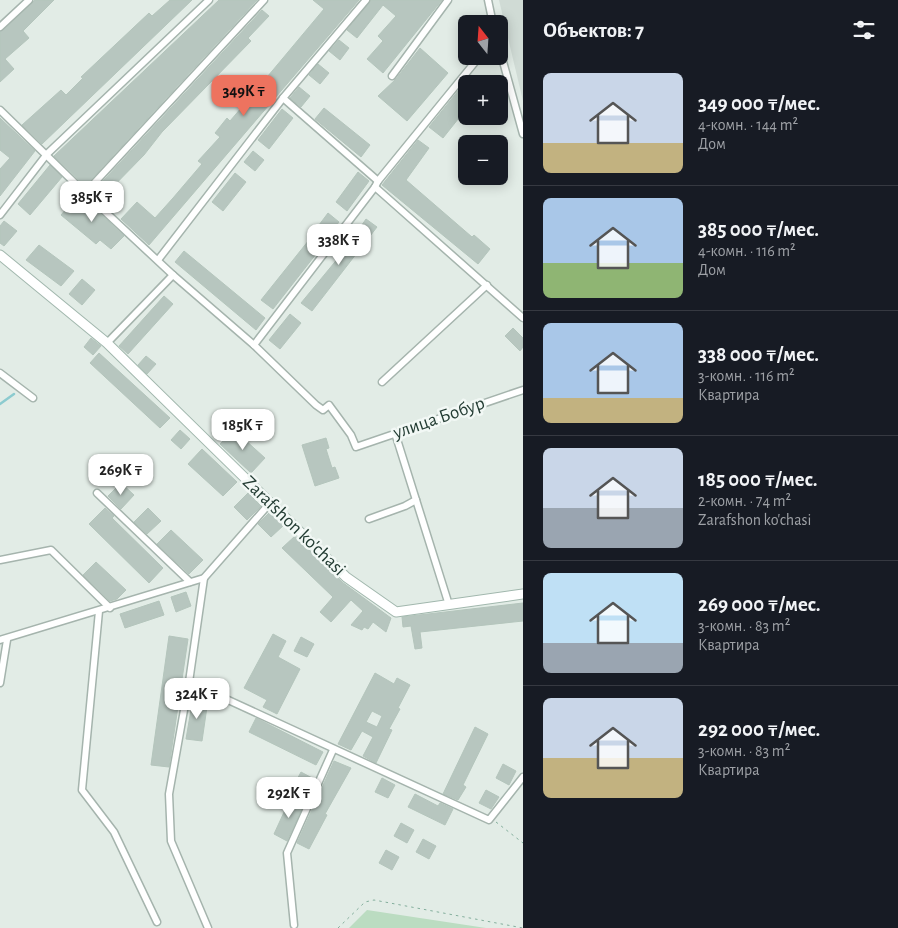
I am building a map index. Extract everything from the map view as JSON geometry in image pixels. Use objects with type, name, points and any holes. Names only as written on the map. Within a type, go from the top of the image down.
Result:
[{"type":"street","points":[[0,27],[29,0]]},
{"type":"street","points":[[0,215],[47,154],[209,0]]},
{"type":"street","points":[[85,194],[264,0]]},
{"type":"street","points":[[158,260],[284,98],[366,0]]},
{"type":"street","points":[[392,76],[448,0]]},
{"type":"street","points":[[488,0],[491,15]]},
{"type":"street","points":[[0,110],[47,154],[85,194],[173,275],[254,345],[376,184],[473,65]]},
{"type":"street","points":[[504,65],[523,134]]},
{"type":"street","points":[[284,98],[523,318]]},
{"type":"street","name":"Zarafshon ko'chasi","points":[[0,255],[107,343],[346,577],[396,612],[523,594]]},
{"type":"street","points":[[107,343],[173,275]]},
{"type":"street","points":[[382,382],[487,285]]},
{"type":"street","name":"улица Бобур","points":[[254,345],[316,405],[323,410],[329,405],[351,435],[356,447],[523,390]]},
{"type":"street","points":[[0,373],[33,398]]},
{"type":"street","points":[[395,434],[449,605]]},
{"type":"street","points":[[97,493],[190,582]]},
{"type":"street","points":[[369,519],[416,500]]},
{"type":"street","points":[[208,928],[171,841],[169,794],[189,682],[204,578],[270,502]]},
{"type":"street","points":[[0,560],[51,550],[110,608]]},
{"type":"street","points":[[0,683],[4,640],[204,578]]},
{"type":"street","points":[[99,611],[82,790],[114,832],[157,922]]},
{"type":"street","points":[[189,682],[333,750],[489,820],[523,777]]},
{"type":"street","points":[[294,925],[287,853],[333,750]]},
{"type":"path","points":[[489,820],[498,823],[523,843]]},
{"type":"path","points":[[338,928],[365,902],[374,900],[523,928]]},
{"type":"shaded area","points":[[499,0],[523,0],[523,101],[508,38],[508,15],[503,15]]},
{"type":"green space","points":[[367,910],[486,928],[349,928]]},
{"type":"building","points":[[35,0],[54,0],[23,31],[29,38],[5,59],[14,69],[0,82],[0,32]]},
{"type":"building","points":[[170,0],[192,0],[42,144],[22,125],[61,90],[66,95],[83,78],[81,77],[149,13],[152,16]]},
{"type":"building","points":[[219,0],[257,0],[85,186],[54,156]]},
{"type":"building","points":[[313,0],[359,0],[149,245],[121,219],[137,202],[155,218],[173,198],[202,164],[198,161],[220,137],[215,133],[227,118],[230,121],[324,9]]},
{"type":"building","points":[[371,0],[442,0],[383,73],[367,59],[383,41],[378,36],[396,16],[383,5],[357,38],[347,30]]},
{"type":"building","points":[[262,10],[269,16],[248,38],[251,41],[162,132],[144,155],[100,200],[92,193]]},
{"type":"building","points":[[339,40],[349,48],[340,60],[329,51]]},
{"type":"building","points":[[420,48],[448,73],[407,121],[378,96],[396,79]]},
{"type":"building","points":[[318,64],[329,73],[320,84],[309,75]]},
{"type":"building","points":[[299,87],[310,96],[301,107],[290,98]]},
{"type":"building","points":[[458,91],[458,119],[443,138],[429,127]]},
{"type":"building","points":[[324,108],[370,145],[361,157],[315,119]]},
{"type":"building","points":[[282,109],[293,118],[269,149],[258,140]]},
{"type":"building","points":[[0,118],[35,151],[0,196],[0,169],[10,158],[0,150]]},
{"type":"building","points":[[418,140],[429,148],[406,180],[472,237],[474,235],[490,249],[478,264],[382,185]]},
{"type":"building","points":[[253,151],[264,160],[255,171],[244,162]]},
{"type":"building","points":[[50,165],[62,177],[30,215],[18,204]]},
{"type":"building","points":[[358,172],[369,181],[347,211],[336,202]]},
{"type":"building","points":[[235,173],[246,182],[223,211],[212,202]]},
{"type":"building","points":[[79,194],[124,236],[111,249],[100,240],[96,244],[61,215]]},
{"type":"building","points":[[328,213],[339,222],[330,233],[319,225]]},
{"type":"building","points":[[366,219],[377,227],[312,311],[301,303],[344,251]]},
{"type":"building","points":[[4,221],[17,231],[4,246],[0,243],[0,226]]},
{"type":"building","points":[[309,240],[320,249],[273,309],[261,300]]},
{"type":"building","points":[[39,245],[74,271],[61,286],[26,260]]},
{"type":"building","points":[[184,251],[265,318],[256,330],[175,262]]},
{"type":"building","points":[[82,279],[95,290],[82,305],[69,294]]},
{"type":"building","points":[[164,296],[173,304],[128,354],[119,346]]},
{"type":"building","points":[[290,314],[301,323],[280,349],[269,340]]},
{"type":"building","points":[[513,328],[523,338],[523,347],[520,351],[505,336]]},
{"type":"building","points":[[91,338],[101,346],[93,355],[84,347]]},
{"type":"building","points":[[99,353],[170,418],[160,428],[90,363]]},
{"type":"building","points":[[146,356],[156,364],[147,374],[138,365]]},
{"type":"building","points":[[180,430],[190,439],[181,449],[171,440]]},
{"type":"building","points":[[234,430],[265,458],[251,473],[220,444]]},
{"type":"building","points":[[326,438],[329,448],[326,449],[332,468],[335,467],[339,478],[315,486],[302,445]]},
{"type":"building","points":[[202,449],[237,482],[223,496],[188,464]]},
{"type":"building","points":[[121,483],[134,495],[121,509],[108,496]]},
{"type":"building","points":[[248,493],[261,506],[247,520],[234,507]]},
{"type":"building","points":[[105,508],[114,516],[112,518],[163,568],[149,583],[89,524]]},
{"type":"building","points":[[148,508],[161,521],[147,534],[134,522]]},
{"type":"building","points":[[270,512],[284,525],[271,537],[258,524]]},
{"type":"building","points":[[171,530],[203,560],[189,574],[157,544]]},
{"type":"building","points":[[295,536],[342,582],[391,618],[386,632],[373,622],[368,629],[364,627],[362,630],[351,625],[363,611],[351,600],[331,622],[320,612],[333,597],[282,548]]},
{"type":"building","points":[[96,562],[126,590],[117,599],[110,601],[83,575]]},
{"type":"building","points":[[186,592],[191,606],[176,612],[171,597]]},
{"type":"building","points":[[159,601],[164,615],[125,628],[120,614]]},
{"type":"building","points":[[523,603],[523,621],[420,632],[422,648],[415,649],[411,626],[403,627],[402,617]]},
{"type":"building","points":[[273,634],[286,641],[278,657],[300,669],[277,714],[263,707],[267,700],[244,688]]},
{"type":"building","points":[[169,636],[188,639],[169,767],[151,765]]},
{"type":"building","points":[[301,637],[314,644],[307,657],[294,651]]},
{"type":"building","points":[[375,673],[394,684],[397,678],[410,685],[398,708],[400,709],[389,729],[392,730],[376,763],[363,756],[373,737],[362,731],[351,750],[338,744]],"holes":[[[372,711],[382,716],[377,727],[366,722]]]},
{"type":"building","points":[[193,698],[208,700],[202,741],[186,739]]},
{"type":"building","points":[[256,718],[323,752],[316,765],[249,732]]},
{"type":"building","points":[[475,727],[488,734],[463,785],[466,787],[458,800],[443,794]]},
{"type":"building","points":[[334,761],[351,768],[325,814],[327,815],[309,849],[297,843]]},
{"type":"building","points":[[503,764],[516,771],[509,785],[496,778]]},
{"type":"building","points":[[301,772],[314,779],[308,793],[294,785]]},
{"type":"building","points":[[382,778],[395,785],[388,798],[375,792]]},
{"type":"building","points":[[486,790],[499,797],[491,809],[479,803]]},
{"type":"building","points":[[415,794],[438,806],[440,803],[453,809],[445,825],[408,807]]},
{"type":"building","points":[[291,797],[304,804],[287,841],[274,834]]},
{"type":"building","points":[[401,823],[414,830],[407,843],[394,836]]},
{"type":"building","points":[[423,839],[436,846],[429,859],[416,852]]},
{"type":"building","points":[[386,850],[399,857],[392,870],[379,863]]},
{"type":"waterway","points":[[0,404],[14,394]]}]
